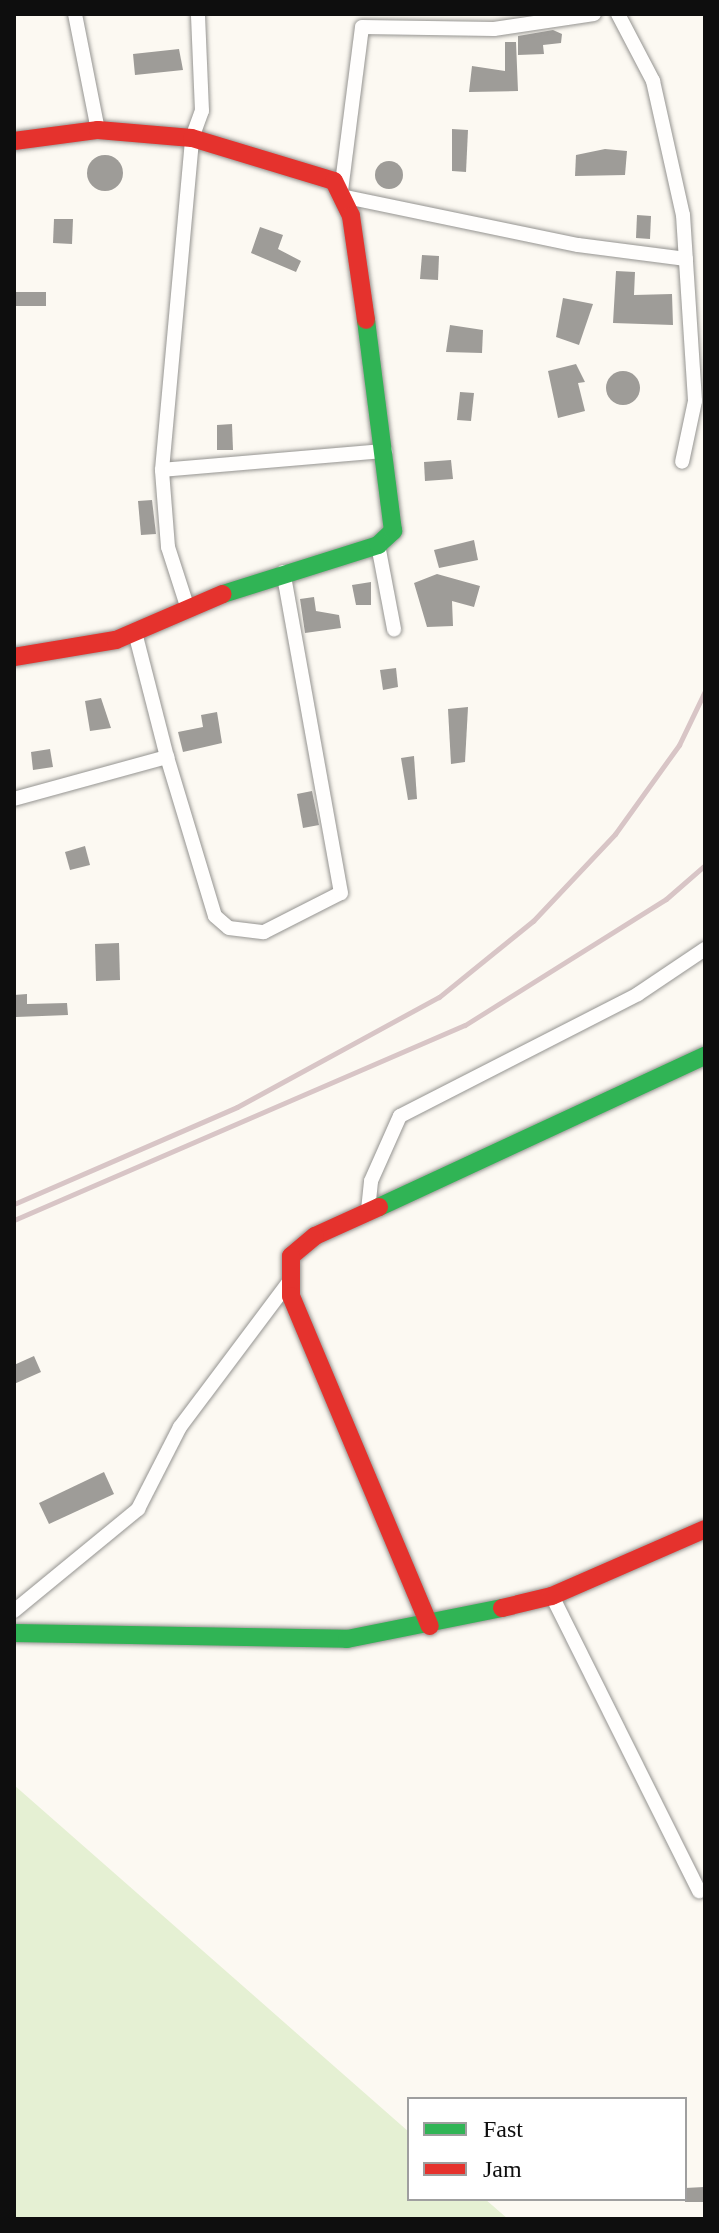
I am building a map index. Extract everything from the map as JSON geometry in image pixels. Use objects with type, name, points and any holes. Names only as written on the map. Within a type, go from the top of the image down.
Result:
[{"type":"street","points":[[75,14],[98,130]]},
{"type":"street","points":[[188,609],[168,547],[162,470],[192,138],[204,78],[198,14]]},
{"type":"street","points":[[14,657],[135,632],[283,572],[378,545],[393,531],[385,451],[344,194],[362,27],[509,29],[594,14]]},
{"type":"street","points":[[618,14],[653,81],[674,157],[686,259],[695,401],[682,462]]},
{"type":"street","points":[[14,141],[98,130],[192,138],[312,170],[344,194],[578,245],[686,259]]},
{"type":"street","points":[[162,470],[385,451]]},
{"type":"street","points":[[378,545],[394,629]]},
{"type":"street","points":[[135,632],[167,757],[215,916],[229,928],[264,932],[341,893],[283,572]]},
{"type":"street","points":[[14,799],[167,757]]},
{"type":"street","points":[[368,1210],[371,1181],[400,1116],[638,994],[705,949]]},
{"type":"street","points":[[14,1611],[138,1509],[180,1427],[289,1282],[295,1248],[368,1210],[705,1056]]},
{"type":"street","points":[[289,1282],[430,1626]]},
{"type":"street","points":[[14,1633],[347,1639],[430,1626],[552,1596],[705,1529]]},
{"type":"street","points":[[552,1596],[699,1891]]},
{"type":"green space","points":[[14,1785],[407,2130],[407,2201],[487,2201],[508,2219],[14,2219]]},
{"type":"building","points":[[553,30],[562,34],[561,43],[543,45],[544,54],[518,55],[518,36]]},
{"type":"building","points":[[505,42],[516,42],[518,91],[469,92],[472,66],[505,71]]},
{"type":"building","points":[[179,49],[183,70],[135,75],[133,54]]},
{"type":"building","points":[[452,129],[468,130],[466,172],[452,171]]},
{"type":"building","points":[[605,149],[627,151],[625,175],[575,176],[576,155]]},
{"type":"building","points":[[105,155],[118,160],[123,173],[118,186],[105,191],[92,186],[87,173],[92,160]]},
{"type":"building","points":[[389,161],[399,165],[403,175],[399,185],[389,189],[379,185],[375,175],[379,165]]},
{"type":"building","points":[[637,215],[651,216],[650,239],[636,238]]},
{"type":"building","points":[[54,219],[73,219],[72,244],[53,243]]},
{"type":"building","points":[[260,227],[283,235],[278,249],[301,261],[296,272],[251,253]]},
{"type":"building","points":[[422,255],[439,256],[438,280],[420,279]]},
{"type":"building","points":[[616,271],[635,272],[634,295],[672,294],[673,325],[613,323]]},
{"type":"building","points":[[16,292],[46,292],[46,306],[16,306]]},
{"type":"building","points":[[563,298],[593,304],[579,345],[556,337]]},
{"type":"building","points":[[450,325],[483,330],[482,353],[446,352]]},
{"type":"building","points":[[576,364],[585,382],[578,383],[585,411],[558,418],[548,371]]},
{"type":"building","points":[[623,371],[635,376],[640,388],[635,400],[623,405],[611,400],[606,388],[611,376]]},
{"type":"building","points":[[460,392],[474,393],[471,421],[457,420]]},
{"type":"building","points":[[232,424],[233,450],[217,450],[217,425]]},
{"type":"building","points":[[451,460],[453,479],[425,481],[424,462]]},
{"type":"building","points":[[152,500],[156,534],[141,535],[138,501]]},
{"type":"building","points":[[474,540],[478,560],[439,568],[434,550]]},
{"type":"building","points":[[437,574],[480,586],[474,607],[452,601],[453,626],[427,627],[414,583]]},
{"type":"building","points":[[371,582],[371,605],[356,605],[352,585]]},
{"type":"building","points":[[314,597],[316,611],[339,615],[341,628],[305,633],[300,599]]},
{"type":"building","points":[[396,668],[398,687],[383,690],[380,670]]},
{"type":"building","points":[[101,698],[111,728],[90,731],[85,701]]},
{"type":"building","points":[[468,707],[465,762],[451,764],[448,709]]},
{"type":"building","points":[[217,712],[222,743],[183,752],[178,732],[203,727],[201,715]]},
{"type":"building","points":[[50,749],[53,767],[33,770],[31,752]]},
{"type":"building","points":[[414,756],[417,799],[408,800],[401,758]]},
{"type":"building","points":[[312,791],[319,825],[303,828],[297,794]]},
{"type":"building","points":[[85,846],[90,865],[70,870],[65,852]]},
{"type":"building","points":[[119,943],[120,980],[96,981],[95,944]]},
{"type":"building","points":[[27,994],[27,1004],[67,1003],[68,1015],[16,1017],[14,995]]},
{"type":"building","points":[[34,1356],[41,1372],[14,1384],[14,1365]]},
{"type":"building","points":[[104,1472],[114,1494],[49,1524],[39,1503]]},
{"type":"building","points":[[704,2187],[705,2202],[685,2202],[687,2188]]},
{"type":"railway","points":[[14,1204],[237,1107],[439,997],[533,921],[615,834],[679,745],[705,691]]},
{"type":"railway","points":[[14,1220],[465,1025],[666,899],[705,865]]},
{"type":"traffic: fast","points":[[223,594],[378,545],[393,531],[366,320]]},
{"type":"traffic: fast","points":[[379,1207],[705,1056]]},
{"type":"traffic: fast","points":[[14,1633],[347,1639],[502,1608]]},
{"type":"traffic: jam","points":[[14,141],[98,130],[192,138],[334,181],[351,216],[366,320]]},
{"type":"traffic: jam","points":[[14,657],[116,640],[223,594]]},
{"type":"traffic: jam","points":[[379,1207],[315,1236],[291,1256],[291,1296],[430,1626]]},
{"type":"traffic: jam","points":[[502,1608],[552,1596],[705,1529]]}]
